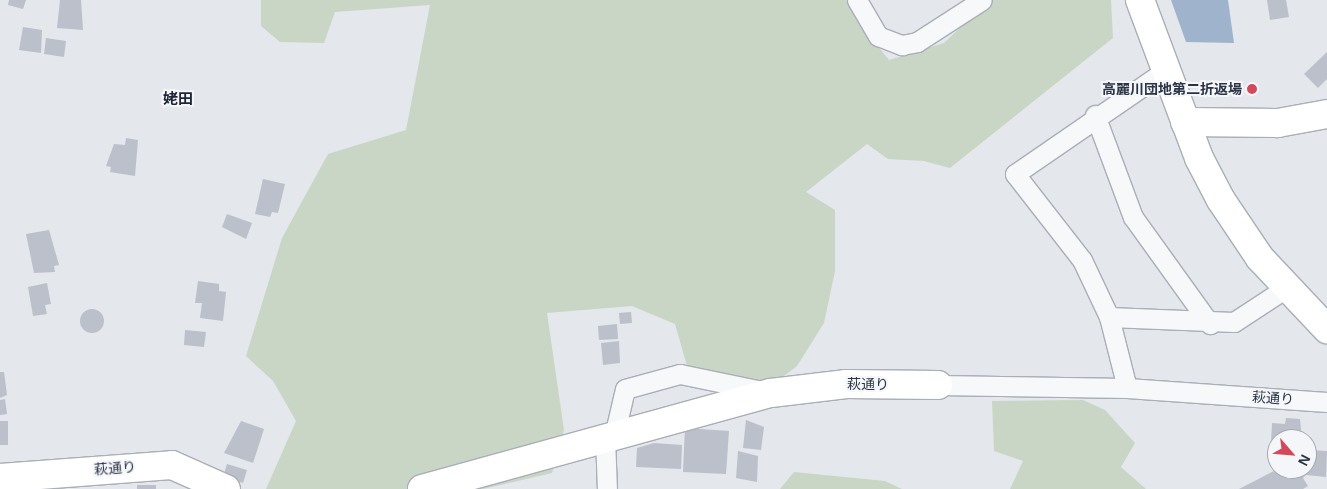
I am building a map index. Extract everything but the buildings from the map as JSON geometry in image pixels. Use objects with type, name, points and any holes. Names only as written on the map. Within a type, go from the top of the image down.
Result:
[{"type":"street","points":[[857,0],[878,36],[902,45],[917,42],[982,0]]},
{"type":"street","points":[[1140,0],[1168,69],[1185,122],[1221,200],[1286,288],[1327,329]]},
{"type":"street","points":[[1127,388],[1109,316],[1082,260],[1015,174],[1095,115],[1168,69]]},
{"type":"street","points":[[1185,122],[1278,123],[1327,114]]},
{"type":"street","points":[[1095,115],[1133,216],[1210,324]]},
{"type":"street","points":[[1109,316],[1210,324],[1234,322],[1286,288]]},
{"type":"street","points":[[607,489],[609,437],[625,389],[680,374],[771,393]]},
{"type":"street","name":"萩通り","points":[[422,489],[771,393],[846,384],[1127,388],[1327,402]]},
{"type":"street","name":"萩通り","points":[[0,478],[172,465],[226,489]]},
{"type":"green space","points":[[261,0],[849,0],[862,27],[889,60],[944,43],[989,0],[1111,0],[1113,38],[950,168],[924,161],[888,159],[867,144],[806,192],[835,210],[835,271],[824,323],[797,366],[784,376],[745,384],[687,366],[675,324],[632,306],[547,313],[564,430],[552,473],[483,489],[266,489],[296,421],[273,381],[246,356],[282,238],[328,154],[406,130],[430,5],[335,12],[324,43],[280,42],[261,26]]},
{"type":"green space","points":[[1083,400],[1105,410],[1135,443],[1121,467],[1146,489],[1010,489],[1023,461],[994,451],[992,401]]},
{"type":"green space","points":[[794,472],[885,481],[902,489],[780,489]]},
{"type":"water","points":[[1171,0],[1228,0],[1234,43],[1186,42]]},
{"type":"place","name":"高麗川団地第二折返場","points":[[1252,89]]},
{"type":"district","name":"姥田","points":[[178,99]]}]
